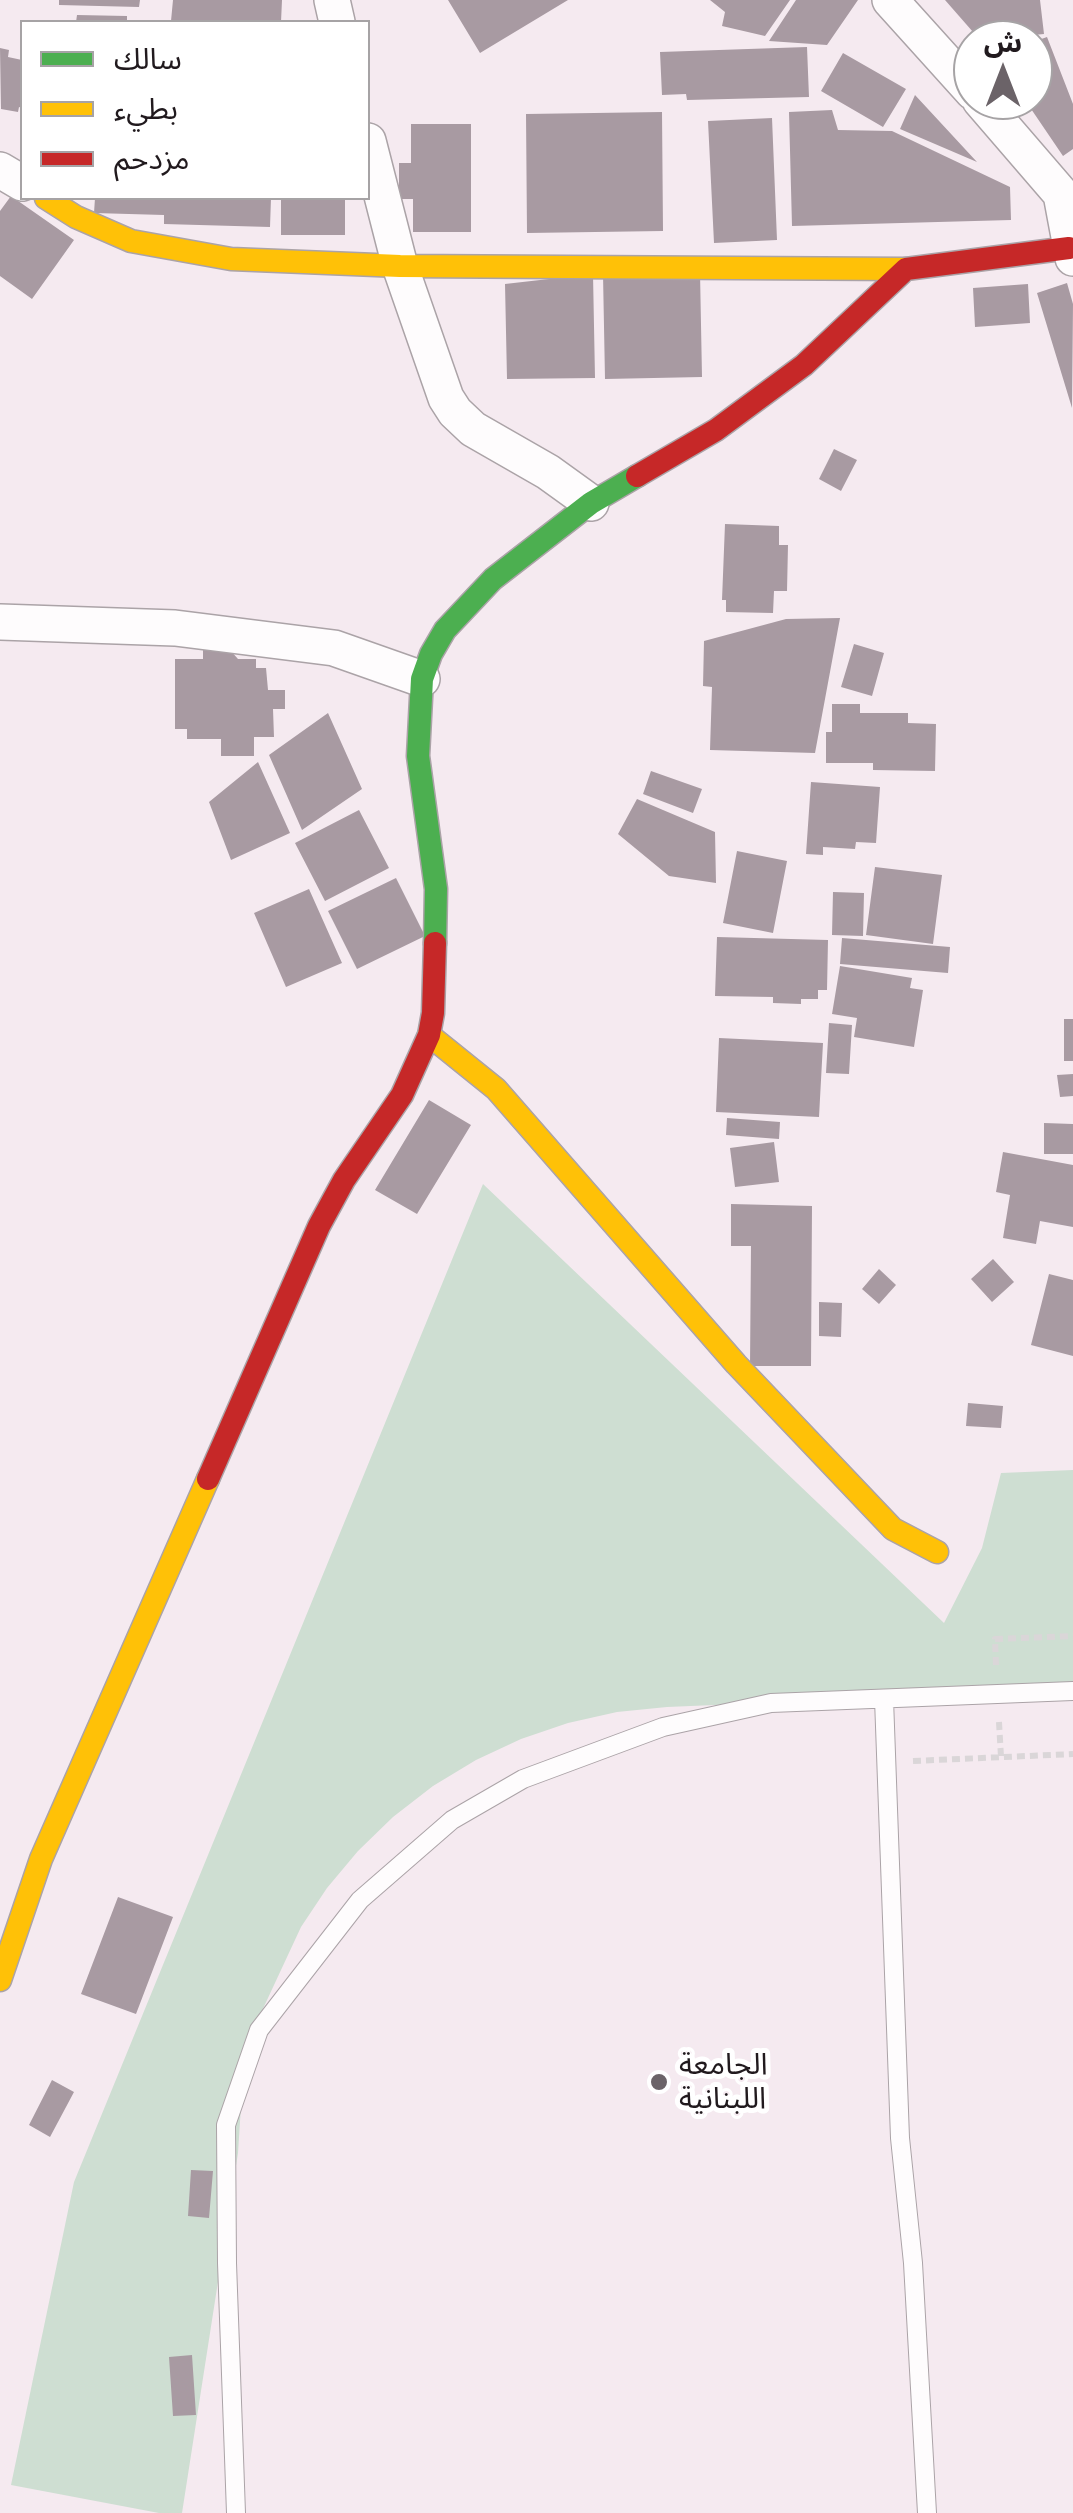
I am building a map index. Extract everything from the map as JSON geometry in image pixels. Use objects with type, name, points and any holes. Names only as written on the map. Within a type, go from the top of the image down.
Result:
[{"type":"street","points":[[890,0],[953,70]]},
{"type":"street","points":[[50,200],[130,241],[230,260],[400,266],[906,269],[1071,253],[1067,196],[998,120]]},
{"type":"street","points":[[370,149],[400,266],[438,379],[455,412],[591,503]]},
{"type":"street","points":[[0,1980],[41,1859],[319,1226],[344,1180],[402,1095],[429,1034],[434,1013],[436,890],[418,756],[422,680],[430,654],[445,630],[494,579],[591,503],[716,430],[804,365],[906,269]]},
{"type":"street","points":[[0,622],[175,628],[334,648],[422,680]]},
{"type":"street","points":[[429,1034],[496,1089],[736,1364],[893,1528],[938,1552]]},
{"type":"lane","points":[[236,2513],[226,2244],[226,2125],[260,2030],[360,1900],[452,1820],[523,1780],[664,1726],[771,1702],[1073,1690]]},
{"type":"lane","points":[[884,1699],[900,2138],[913,2264],[927,2513]]},
{"type":"path","points":[[887,1762],[1073,1754]]},
{"type":"green space","points":[[483,1184],[944,1623],[982,1548],[1001,1473],[1073,1470],[1073,1690],[617,1712],[521,1739],[433,1786],[393,1817],[327,1888],[301,1927],[261,2013],[241,2106],[238,2153],[182,2513],[159,2513],[11,2485],[74,2182]]},
{"type":"building","points":[[59,0],[140,0],[139,7],[59,5]]},
{"type":"building","points":[[173,0],[282,0],[281,20],[171,20]]},
{"type":"building","points":[[448,0],[568,0],[480,53]]},
{"type":"building","points":[[710,0],[790,0],[765,36],[722,26],[725,12]]},
{"type":"building","points":[[796,0],[858,0],[827,45],[769,41]]},
{"type":"building","points":[[945,0],[1040,0],[1042,20],[962,20]]},
{"type":"building","points":[[77,15],[127,16],[127,20],[76,20]]},
{"type":"building","points":[[807,47],[809,97],[687,100],[686,94],[662,95],[660,52]]},
{"type":"building","points":[[0,48],[9,50],[8,57],[20,60],[20,107],[18,112],[1,109]]},
{"type":"building","points":[[1053,52],[1073,104],[1073,149],[1063,156],[1039,120],[1053,120]]},
{"type":"building","points":[[843,53],[906,89],[883,127],[821,91]]},
{"type":"building","points":[[915,95],[977,162],[900,129]]},
{"type":"building","points":[[832,110],[838,130],[892,131],[1010,187],[1011,220],[792,226],[789,112]]},
{"type":"building","points":[[662,112],[663,231],[527,233],[526,114]]},
{"type":"building","points":[[772,118],[777,240],[714,243],[708,121]]},
{"type":"building","points":[[411,124],[471,124],[471,232],[413,232],[413,199],[399,199],[399,163],[411,163]]},
{"type":"building","points":[[11,196],[74,240],[32,299],[0,276],[0,211]]},
{"type":"building","points":[[95,200],[271,200],[270,227],[164,224],[164,215],[94,213]]},
{"type":"building","points":[[281,200],[345,200],[345,235],[281,235]]},
{"type":"building","points":[[700,272],[702,377],[605,379],[603,274]]},
{"type":"building","points":[[593,274],[595,378],[507,379],[505,284]]},
{"type":"building","points":[[1067,283],[1073,304],[1072,408],[1037,293]]},
{"type":"building","points":[[1028,284],[1030,323],[975,327],[973,288]]},
{"type":"building","points":[[834,449],[857,460],[841,491],[819,479]]},
{"type":"building","points":[[725,524],[779,526],[779,545],[788,545],[787,591],[774,591],[773,613],[726,612],[726,600],[722,600]]},
{"type":"building","points":[[840,618],[815,753],[710,750],[712,687],[703,686],[704,641],[786,619]]},
{"type":"building","points":[[854,644],[884,653],[872,696],[841,687]]},
{"type":"building","points":[[203,650],[230,650],[238,659],[256,659],[256,668],[266,668],[268,690],[285,690],[285,709],[273,709],[274,737],[254,737],[254,756],[221,756],[221,739],[187,739],[187,729],[175,729],[175,659],[203,659]]},
{"type":"building","points":[[832,704],[860,704],[860,713],[908,713],[908,723],[936,724],[935,771],[873,770],[873,763],[826,763],[826,732],[832,732]]},
{"type":"building","points":[[328,713],[362,789],[302,830],[269,755]]},
{"type":"building","points":[[258,762],[290,833],[231,860],[209,802]]},
{"type":"building","points":[[651,771],[702,789],[693,813],[643,794]]},
{"type":"building","points":[[811,782],[880,787],[876,843],[856,842],[855,849],[823,847],[823,855],[806,854]]},
{"type":"building","points":[[637,799],[715,832],[716,883],[669,876],[618,834]]},
{"type":"building","points":[[359,810],[389,868],[325,901],[295,843]]},
{"type":"building","points":[[737,851],[787,861],[773,933],[723,923]]},
{"type":"building","points":[[875,867],[942,875],[933,944],[866,935]]},
{"type":"building","points":[[396,878],[425,936],[357,969],[328,911]]},
{"type":"building","points":[[309,889],[342,963],[286,987],[254,913]]},
{"type":"building","points":[[833,892],[864,893],[863,936],[832,935]]},
{"type":"building","points":[[717,937],[828,940],[827,990],[818,990],[818,999],[801,999],[801,1004],[773,1003],[773,997],[715,996]]},
{"type":"building","points":[[842,938],[950,947],[948,973],[840,964]]},
{"type":"building","points":[[840,966],[912,978],[910,988],[923,990],[914,1047],[854,1037],[857,1018],[832,1014]]},
{"type":"building","points":[[1064,1019],[1073,1019],[1073,1061],[1064,1061]]},
{"type":"building","points":[[829,1023],[852,1025],[849,1074],[826,1073]]},
{"type":"building","points":[[719,1038],[823,1043],[819,1117],[716,1112]]},
{"type":"building","points":[[1073,1074],[1073,1096],[1060,1097],[1057,1075]]},
{"type":"building","points":[[429,1100],[471,1125],[417,1214],[375,1190]]},
{"type":"building","points":[[727,1118],[780,1122],[779,1139],[726,1135]]},
{"type":"building","points":[[1044,1123],[1073,1124],[1073,1154],[1044,1154]]},
{"type":"building","points":[[774,1142],[779,1182],[735,1187],[730,1148]]},
{"type":"building","points":[[1003,1152],[1073,1165],[1073,1227],[1040,1221],[1036,1244],[1003,1238],[1010,1195],[996,1192]]},
{"type":"building","points":[[731,1204],[812,1206],[811,1366],[750,1366],[751,1246],[731,1246]]},
{"type":"building","points":[[993,1259],[1014,1282],[992,1302],[971,1279]]},
{"type":"building","points":[[879,1269],[896,1285],[879,1304],[862,1289]]},
{"type":"building","points":[[1049,1274],[1073,1280],[1073,1356],[1031,1345]]},
{"type":"building","points":[[819,1302],[842,1303],[841,1337],[819,1336]]},
{"type":"building","points":[[968,1403],[1003,1406],[1001,1428],[966,1426]]},
{"type":"building","points":[[118,1897],[173,1917],[136,2014],[81,1994]]},
{"type":"building","points":[[52,2080],[74,2092],[50,2137],[29,2125]]},
{"type":"building","points":[[191,2170],[213,2171],[209,2218],[188,2216]]},
{"type":"building","points":[[192,2355],[196,2415],[173,2416],[169,2357]]},
{"type":"traffic: fast","points":[[435,943],[436,889],[418,756],[422,679],[431,654],[445,630],[493,579],[591,503],[637,476]]},
{"type":"traffic: slow","points":[[49,200],[76,217],[131,241],[231,259],[400,266],[906,269]]},
{"type":"traffic: slow","points":[[429,1035],[496,1089],[736,1364],[893,1529],[937,1552]]},
{"type":"traffic: slow","points":[[0,1980],[41,1859],[208,1479]]},
{"type":"traffic: jam","points":[[637,476],[716,430],[804,365],[906,269],[1069,248]]},
{"type":"traffic: jam","points":[[208,1479],[319,1226],[344,1180],[402,1095],[429,1035],[435,943]]},
{"type":"place","name":"الجامعة اللبنانية","points":[[659,2082]]}]
